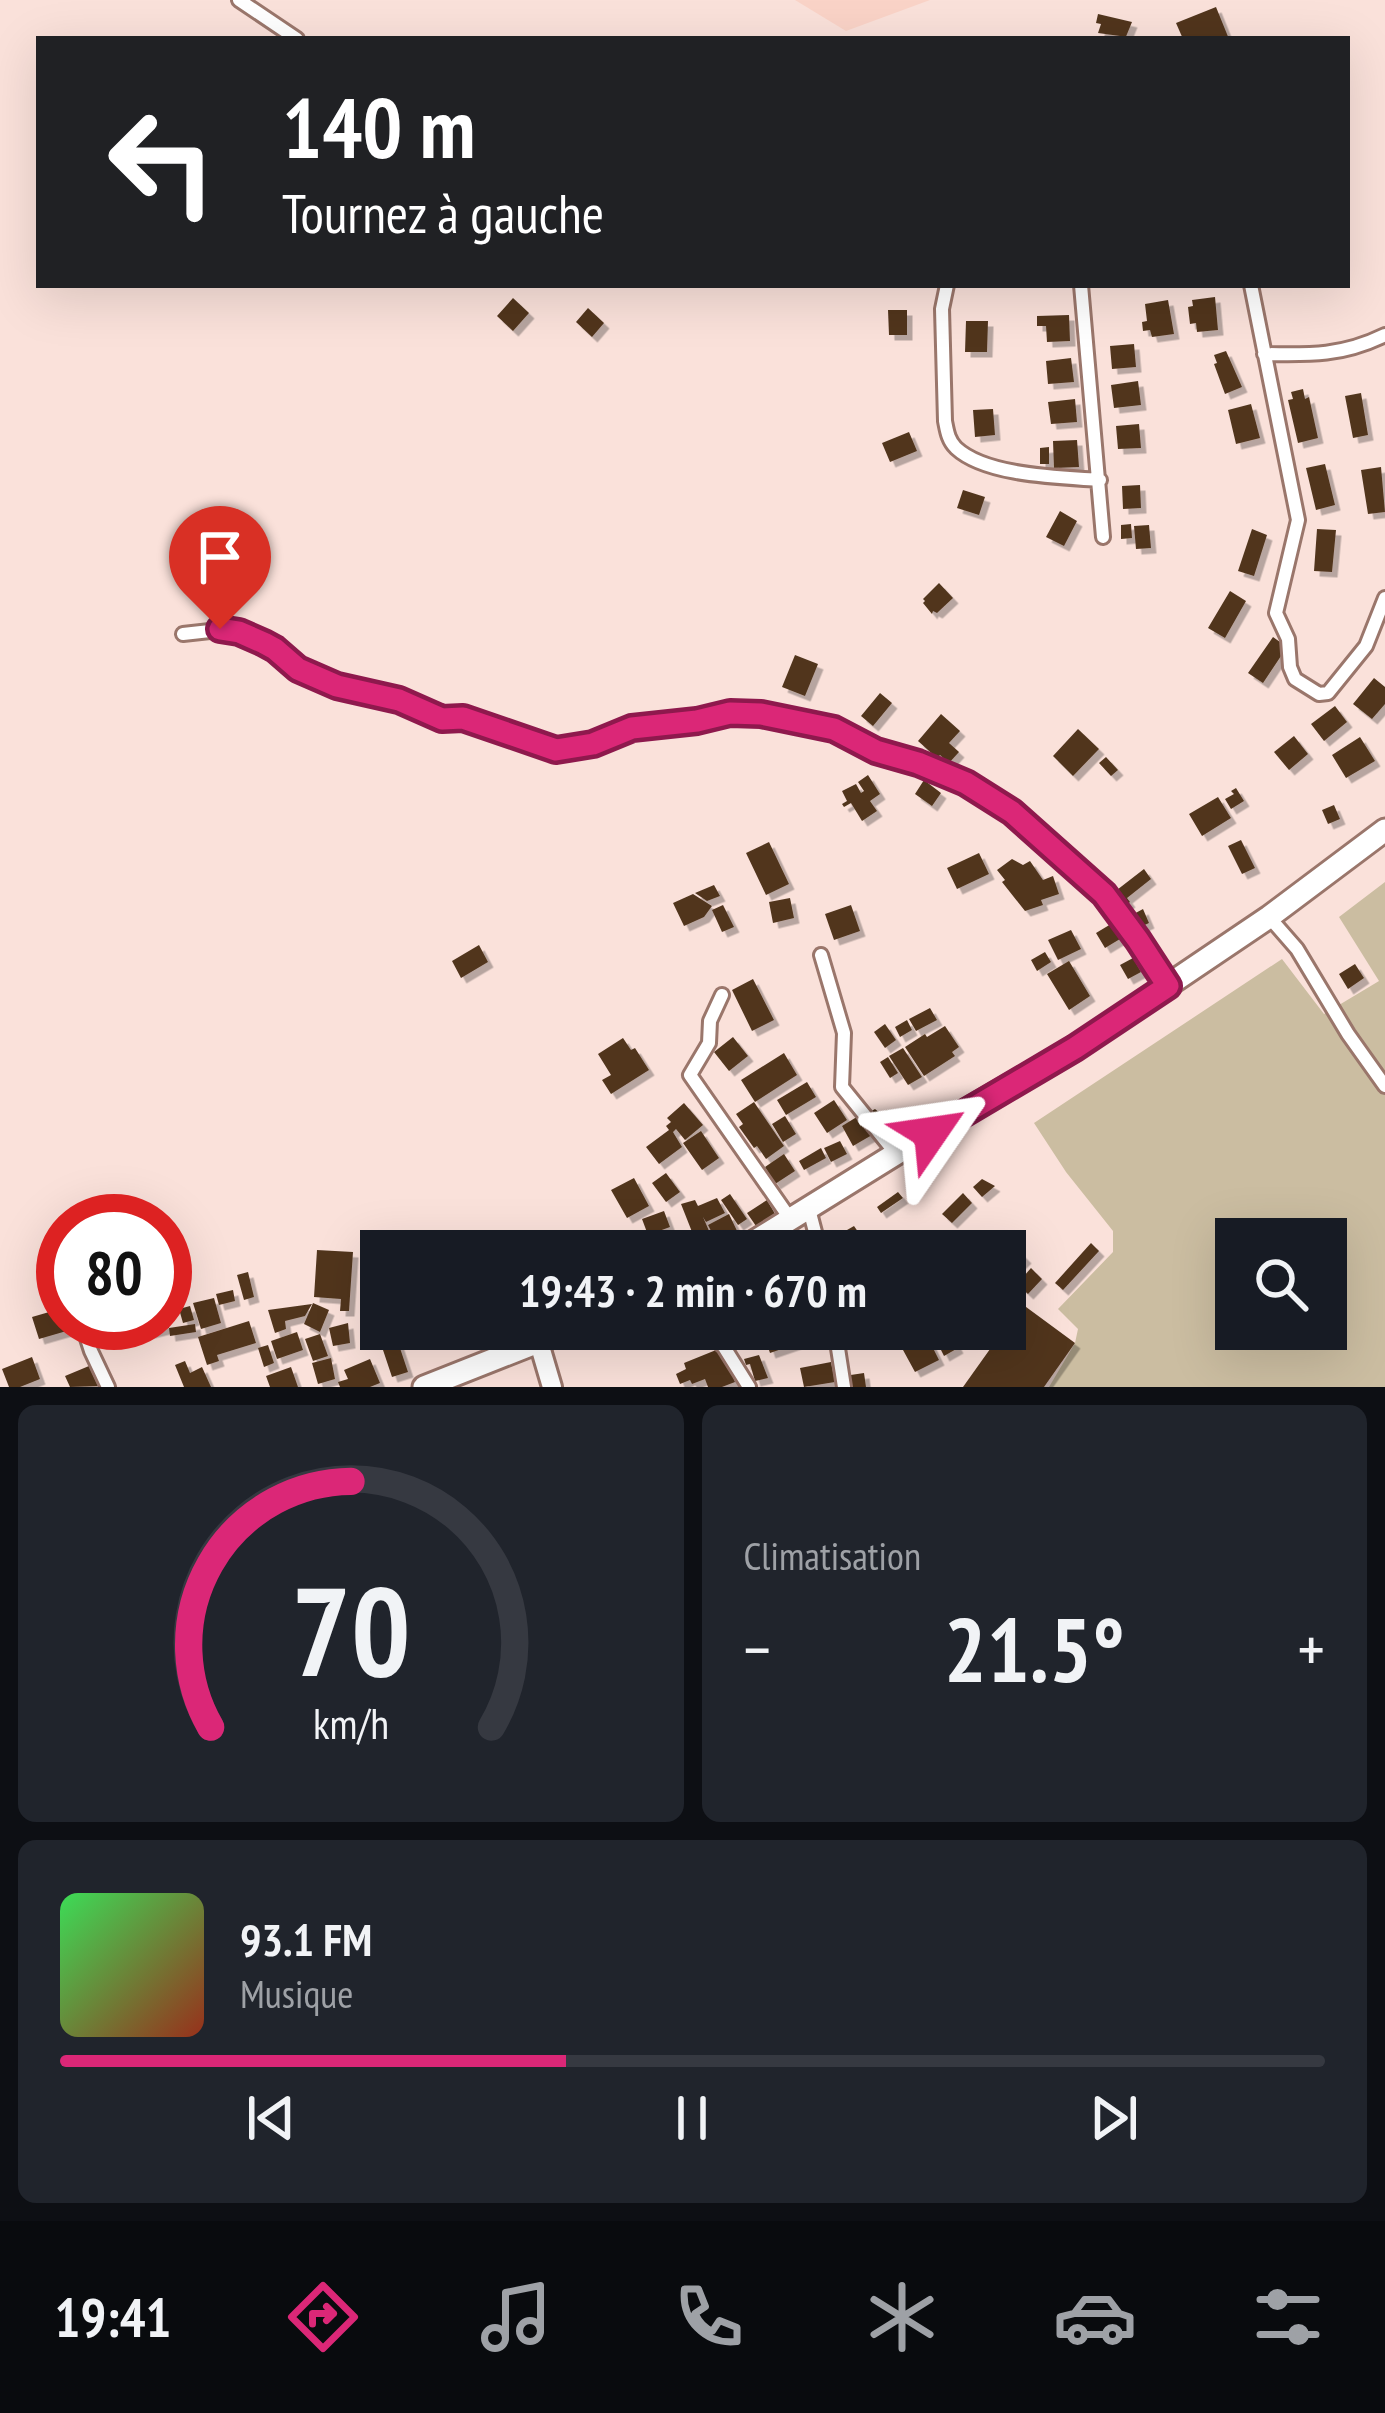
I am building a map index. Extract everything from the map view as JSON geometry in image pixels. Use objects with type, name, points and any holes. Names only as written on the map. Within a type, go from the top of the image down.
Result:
[{"type":"highway","points":[[775,1230],[1075,1048],[1270,917],[1385,830]]},
{"type":"highway","points":[[424,1387],[519,1350]]},
{"type":"main road","points":[[541,1350],[552,1387]]},
{"type":"street","points":[[239,0],[293,36]]},
{"type":"street","points":[[946,288],[942,309],[945,421],[956,447],[973,459],[1002,468],[1100,480]]},
{"type":"street","points":[[1081,288],[1103,537]]},
{"type":"street","points":[[1252,288],[1298,520],[1276,608],[1295,679],[1319,694],[1328,693],[1366,646],[1385,598]]},
{"type":"street","points":[[1264,354],[1320,356],[1385,335]]},
{"type":"street","points":[[183,634],[220,629],[239,632],[275,649],[298,669],[337,686],[399,700],[442,719],[463,718],[556,750],[593,744],[632,728],[730,713],[761,714],[834,729],[876,751],[966,783],[1012,812],[1104,894],[1168,986]]},
{"type":"street","points":[[1270,917],[1297,949],[1385,1086]]},
{"type":"street","points":[[821,956],[844,1033],[842,1087],[896,1155]]},
{"type":"street","points":[[722,995],[710,1021],[709,1043],[690,1075],[808,1230]]},
{"type":"street","points":[[91,1350],[108,1387]]},
{"type":"street","points":[[726,1350],[748,1387]]},
{"type":"street","points":[[838,1350],[844,1387]]},
{"type":"shaded area","points":[[795,0],[930,0],[846,31]]},
{"type":"shaded area","points":[[1385,882],[1385,1387],[1049,1387],[1078,1329],[1058,1309],[1113,1252],[1113,1231],[1034,1123],[1282,959],[1324,1014],[1379,981],[1339,917]]},
{"type":"building","points":[[1216,7],[1228,36],[1182,36],[1176,23]]},
{"type":"building","points":[[1098,14],[1132,22],[1126,36],[1098,33],[1101,24],[1096,23]]},
{"type":"building","points":[[1215,297],[1218,330],[1197,332],[1196,323],[1190,324],[1188,307],[1193,306],[1192,300]]},
{"type":"building","points":[[513,298],[529,313],[513,331],[497,316]]},
{"type":"building","points":[[1168,300],[1174,334],[1152,337],[1150,330],[1143,331],[1145,304]]},
{"type":"building","points":[[588,308],[604,323],[592,337],[576,322]]},
{"type":"building","points":[[888,310],[907,310],[907,335],[889,335]]},
{"type":"building","points":[[1069,315],[1070,341],[1047,342],[1046,326],[1037,326],[1037,316]]},
{"type":"building","points":[[966,321],[988,321],[987,352],[965,352]]},
{"type":"building","points":[[1134,344],[1136,367],[1112,369],[1110,346]]},
{"type":"building","points":[[1226,351],[1242,387],[1225,394],[1214,355]]},
{"type":"building","points":[[1071,358],[1074,382],[1048,384],[1046,361]]},
{"type":"building","points":[[1138,381],[1141,405],[1114,408],[1111,385]]},
{"type":"building","points":[[1303,389],[1318,438],[1298,443],[1288,400],[1293,399],[1291,392]]},
{"type":"building","points":[[1361,393],[1368,435],[1353,438],[1345,396]]},
{"type":"building","points":[[1075,399],[1077,422],[1051,424],[1048,402]]},
{"type":"building","points":[[1251,404],[1260,438],[1236,444],[1228,410]]},
{"type":"building","points":[[993,409],[995,435],[975,437],[973,410]]},
{"type":"building","points":[[1139,424],[1141,448],[1118,449],[1116,426]]},
{"type":"building","points":[[909,432],[917,451],[890,462],[882,443]]},
{"type":"building","points":[[1077,440],[1079,467],[1054,468],[1053,441]]},
{"type":"building","points":[[1049,447],[1049,464],[1040,464],[1040,448]]},
{"type":"building","points":[[1325,464],[1335,505],[1316,510],[1306,468]]},
{"type":"building","points":[[1381,467],[1385,512],[1368,514],[1361,470]]},
{"type":"building","points":[[1140,485],[1141,508],[1123,509],[1122,486]]},
{"type":"building","points":[[963,490],[985,497],[979,515],[957,508]]},
{"type":"building","points":[[1060,511],[1077,521],[1064,546],[1046,537]]},
{"type":"building","points":[[1131,524],[1132,538],[1121,539],[1121,525]]},
{"type":"building","points":[[1149,525],[1151,548],[1136,549],[1134,526]]},
{"type":"building","points":[[1252,529],[1267,535],[1254,576],[1238,571]]},
{"type":"building","points":[[1317,529],[1336,530],[1332,572],[1314,571]]},
{"type":"building","points":[[939,583],[953,598],[932,614],[923,599]]},
{"type":"building","points":[[1230,591],[1246,601],[1225,638],[1208,628]]},
{"type":"building","points":[[1273,637],[1287,647],[1263,683],[1248,673]]},
{"type":"building","points":[[795,655],[818,664],[805,696],[782,687]]},
{"type":"building","points":[[1374,678],[1385,687],[1385,704],[1372,719],[1353,704]]},
{"type":"building","points":[[880,693],[892,703],[873,726],[861,716]]},
{"type":"building","points":[[1335,706],[1347,722],[1324,741],[1311,724]]},
{"type":"building","points":[[941,714],[960,731],[949,743],[959,752],[949,763],[918,741]]},
{"type":"building","points":[[1078,729],[1099,749],[1073,776],[1053,756]]},
{"type":"building","points":[[1294,736],[1308,754],[1289,770],[1274,752]]},
{"type":"building","points":[[1360,737],[1375,761],[1346,778],[1332,755]]},
{"type":"building","points":[[1106,757],[1118,770],[1111,776],[1099,763]]},
{"type":"building","points":[[868,775],[880,794],[870,801],[877,811],[862,821],[851,803],[842,804],[847,801],[842,791],[856,784],[861,793],[858,782]]},
{"type":"building","points":[[924,780],[941,793],[932,806],[915,794]]},
{"type":"building","points":[[1236,788],[1244,801],[1231,809],[1225,799]]},
{"type":"building","points":[[1218,797],[1231,818],[1202,836],[1189,814]]},
{"type":"building","points":[[1334,805],[1340,819],[1328,824],[1322,810]]},
{"type":"building","points":[[1241,840],[1255,868],[1242,874],[1228,846]]},
{"type":"building","points":[[769,842],[789,884],[766,895],[746,853]]},
{"type":"building","points":[[979,853],[989,874],[957,889],[947,868]]},
{"type":"building","points":[[1012,859],[1023,865],[1030,861],[1043,880],[1053,876],[1059,894],[1025,911],[997,870]]},
{"type":"building","points":[[1144,869],[1151,879],[1123,907],[1113,893]]},
{"type":"building","points":[[714,885],[720,896],[707,901],[695,893]]},
{"type":"building","points":[[693,894],[712,906],[704,917],[684,926],[673,903]]},
{"type":"building","points":[[790,898],[794,918],[773,923],[769,902]]},
{"type":"building","points":[[723,905],[734,927],[722,932],[712,910]]},
{"type":"building","points":[[851,905],[860,931],[834,940],[825,914]]},
{"type":"building","points":[[1143,909],[1149,923],[1136,929],[1130,916]]},
{"type":"building","points":[[1111,924],[1120,939],[1105,948],[1096,933]]},
{"type":"building","points":[[1071,930],[1081,949],[1058,960],[1048,940]]},
{"type":"building","points":[[479,945],[488,962],[461,978],[452,961]]},
{"type":"building","points":[[1045,952],[1051,962],[1037,971],[1031,960]]},
{"type":"building","points":[[1133,958],[1141,972],[1128,979],[1120,965]]},
{"type":"building","points":[[1069,961],[1090,996],[1069,1010],[1047,974]]},
{"type":"building","points":[[1355,964],[1364,978],[1348,989],[1339,974]]},
{"type":"building","points":[[753,979],[774,1020],[752,1031],[732,990]]},
{"type":"building","points":[[930,1008],[937,1020],[916,1031],[909,1019]]},
{"type":"building","points":[[907,1020],[912,1030],[900,1037],[895,1027]]},
{"type":"building","points":[[885,1024],[896,1040],[885,1048],[874,1032]]},
{"type":"building","points":[[945,1026],[959,1047],[952,1052],[955,1056],[924,1076],[905,1047]]},
{"type":"building","points":[[733,1037],[748,1056],[729,1071],[714,1052]]},
{"type":"building","points":[[623,1038],[649,1070],[611,1094],[602,1080],[611,1075],[598,1054]]},
{"type":"building","points":[[903,1048],[922,1077],[908,1085],[889,1056]]},
{"type":"building","points":[[784,1053],[797,1075],[755,1102],[741,1080]]},
{"type":"building","points":[[888,1057],[898,1073],[890,1078],[880,1062]]},
{"type":"building","points":[[807,1082],[816,1097],[786,1115],[777,1100]]},
{"type":"building","points":[[834,1100],[847,1120],[827,1133],[814,1113]]},
{"type":"building","points":[[754,1102],[784,1146],[766,1159],[739,1127],[743,1124],[736,1114]]},
{"type":"building","points":[[684,1103],[703,1125],[685,1140],[676,1129],[673,1132],[682,1147],[659,1164],[646,1147],[669,1130],[667,1118]]},
{"type":"building","points":[[875,1109],[881,1114],[887,1110],[892,1118],[880,1125],[868,1113]]},
{"type":"building","points":[[860,1115],[872,1135],[853,1146],[842,1126]]},
{"type":"building","points":[[785,1116],[796,1134],[783,1142],[772,1124]]},
{"type":"building","points":[[701,1131],[719,1158],[702,1170],[683,1143]]},
{"type":"building","points":[[840,1141],[847,1154],[831,1162],[824,1148]]},
{"type":"building","points":[[821,1148],[826,1158],[804,1170],[799,1161]]},
{"type":"building","points":[[784,1154],[795,1171],[775,1184],[765,1167]]},
{"type":"building","points":[[666,1173],[680,1192],[666,1202],[652,1183]]},
{"type":"building","points":[[634,1178],[649,1206],[627,1218],[611,1190]]},
{"type":"building","points":[[982,1179],[995,1186],[982,1197],[973,1187]]},
{"type":"building","points":[[898,1192],[903,1198],[881,1213],[877,1207]]},
{"type":"building","points":[[963,1193],[972,1203],[952,1223],[942,1214]]},
{"type":"building","points":[[730,1194],[747,1219],[738,1225],[721,1200]]},
{"type":"building","points":[[717,1198],[725,1213],[706,1222],[703,1217],[709,1230],[691,1230],[681,1204],[695,1200],[698,1206]]},
{"type":"building","points":[[767,1200],[775,1214],[756,1226],[747,1213]]},
{"type":"building","points":[[664,1211],[670,1227],[646,1230],[642,1219]]},
{"type":"building","points":[[729,1214],[737,1230],[710,1230],[708,1225]]},
{"type":"building","points":[[1091,1243],[1099,1251],[1063,1290],[1055,1283]]},
{"type":"building","points":[[317,1250],[353,1252],[349,1311],[340,1311],[341,1299],[314,1297]]},
{"type":"building","points":[[1031,1268],[1042,1279],[1028,1294],[1026,1292],[1026,1274]]},
{"type":"building","points":[[248,1272],[254,1297],[244,1300],[237,1275]]},
{"type":"building","points":[[233,1290],[235,1301],[219,1305],[216,1294]]},
{"type":"building","points":[[214,1298],[221,1323],[201,1329],[193,1303]]},
{"type":"building","points":[[313,1303],[329,1310],[320,1332],[304,1324]]},
{"type":"building","points":[[312,1304],[305,1316],[285,1321],[286,1329],[275,1333],[268,1310]]},
{"type":"building","points":[[1026,1307],[1075,1343],[1044,1387],[963,1387],[989,1350],[1026,1350]]},
{"type":"building","points":[[249,1321],[256,1343],[217,1355],[219,1361],[207,1365],[198,1337]]},
{"type":"building","points":[[348,1323],[350,1343],[333,1346],[329,1328]]},
{"type":"building","points":[[297,1332],[303,1350],[277,1359],[271,1341]]},
{"type":"building","points":[[320,1334],[328,1356],[313,1361],[305,1339]]},
{"type":"building","points":[[268,1345],[274,1363],[264,1367],[258,1348]]},
{"type":"building","points":[[383,1350],[401,1350],[408,1372],[392,1377]]},
{"type":"building","points":[[722,1350],[735,1382],[722,1387],[708,1387],[705,1379],[680,1384],[676,1374],[686,1369],[684,1363]]},
{"type":"building","points":[[903,1350],[934,1350],[939,1360],[915,1372]]},
{"type":"building","points":[[759,1355],[768,1378],[755,1381],[744,1359]]},
{"type":"building","points":[[32,1357],[40,1379],[9,1387],[2,1369]]},
{"type":"building","points":[[331,1358],[335,1379],[318,1384],[312,1363]]},
{"type":"building","points":[[370,1359],[380,1383],[340,1387],[338,1382],[348,1379],[344,1370]]},
{"type":"building","points":[[185,1361],[190,1373],[202,1367],[211,1387],[184,1387],[175,1365]]},
{"type":"building","points":[[831,1362],[835,1382],[804,1387],[800,1368]]},
{"type":"building","points":[[89,1366],[98,1386],[70,1387],[65,1376]]},
{"type":"building","points":[[291,1367],[298,1387],[270,1387],[266,1376]]},
{"type":"building","points":[[864,1373],[866,1387],[846,1387],[844,1376]]},
{"type":"route","points":[[220,629],[264,643],[298,669],[337,686],[399,700],[442,719],[463,718],[556,750],[593,744],[632,728],[730,713],[761,714],[834,729],[876,751],[966,783],[1012,812],[1104,894],[1168,986],[1075,1048],[931,1133]]}]
